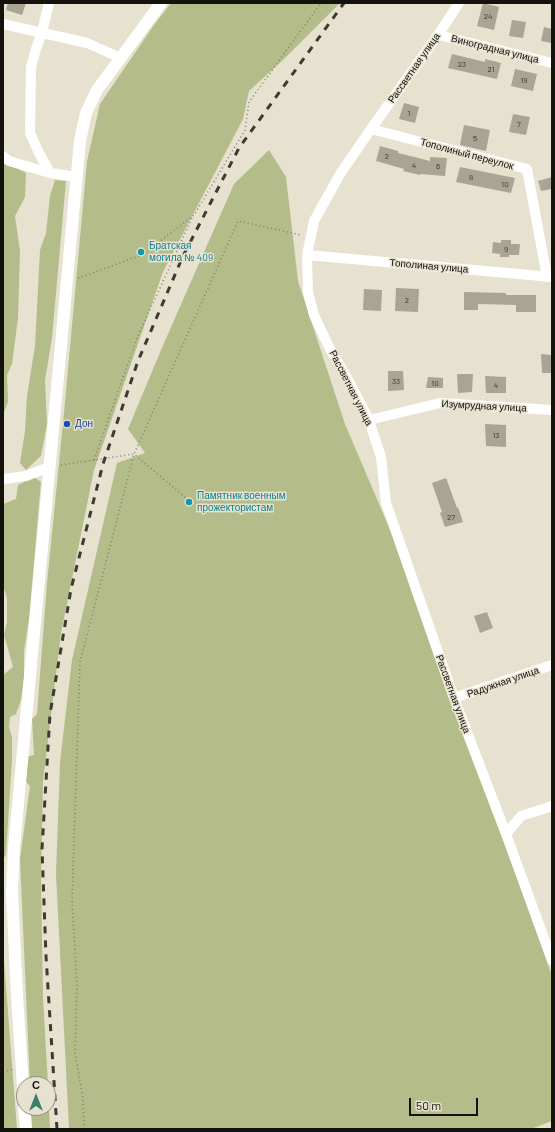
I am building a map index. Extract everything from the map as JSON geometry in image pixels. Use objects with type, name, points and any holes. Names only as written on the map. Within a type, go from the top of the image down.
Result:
[{"type":"street","points":[[49,3],[31,67],[30,132],[50,173]]},
{"type":"street","points":[[22,1076],[12,893],[14,847],[80,141],[86,113],[97,90],[161,3]]},
{"type":"street","name":"Рассветная улица","points":[[459,3],[370,129],[336,181],[314,221],[307,255],[308,292],[314,315],[329,347],[369,420],[381,457],[386,503],[454,698],[552,960]]},
{"type":"street","points":[[3,24],[87,42],[121,58]]},
{"type":"street","name":"Виноградная улица","points":[[438,34],[552,63]]},
{"type":"street","name":"Тополиный переулок","points":[[370,129],[527,169],[550,277]]},
{"type":"street","points":[[3,156],[9,160],[50,173],[77,177]]},
{"type":"street","name":"Тополиная улица","points":[[307,255],[550,277]]},
{"type":"street","name":"Изумрудная улица","points":[[369,420],[440,403],[552,410]]},
{"type":"street","points":[[3,479],[26,476],[49,467]]},
{"type":"street","name":"Радужная улица","points":[[454,698],[552,665]]},
{"type":"street","points":[[506,834],[521,816],[551,805],[552,806]]},
{"type":"street","points":[[25,1116],[26,1129]]},
{"type":"path","points":[[94,460],[137,338],[194,214],[245,130],[249,102],[321,3]]},
{"type":"path","points":[[67,282],[142,256],[194,214]]},
{"type":"path","points":[[84,1129],[83,1099],[74,1053],[77,985],[72,900],[80,662],[134,454],[238,221],[310,236]]},
{"type":"path","points":[[49,467],[134,454],[186,498]]},
{"type":"green space","points":[[171,3],[340,3],[283,60],[249,91],[243,119],[163,272],[94,470],[61,633],[43,781],[41,878],[43,998],[48,1076],[30,1076],[20,859],[30,786],[24,780],[25,757],[34,755],[32,719],[37,714],[47,583],[87,161],[100,104],[154,25]]},
{"type":"green space","points":[[269,150],[286,177],[298,281],[345,424],[408,572],[552,976],[552,1121],[531,1129],[69,1129],[56,874],[60,762],[72,660],[117,463],[145,453],[128,429],[234,184]]},
{"type":"green space","points":[[3,161],[26,173],[25,197],[15,216],[20,251],[18,318],[12,364],[7,375],[8,402],[3,415]]},
{"type":"green space","points":[[55,180],[66,181],[52,338],[45,380],[47,424],[41,456],[26,470],[20,463],[25,431],[27,396],[35,346],[40,250],[46,233],[50,196]]},
{"type":"green space","points":[[34,477],[41,482],[29,619],[24,651],[24,678],[21,700],[16,714],[10,717],[9,727],[12,738],[12,759],[6,854],[3,860],[3,675],[13,667],[4,635],[7,622],[7,598],[3,585],[3,504],[16,499],[18,485]]},
{"type":"green space","points":[[3,947],[17,1129],[3,1129]]},
{"type":"green space","points":[[31,1116],[49,1116],[50,1129],[32,1129]]},
{"type":"building","points":[[8,3],[26,3],[22,15],[6,10]]},
{"type":"building","points":[[483,3],[499,7],[494,30],[477,26]]},
{"type":"building","points":[[512,20],[526,22],[523,38],[509,36]]},
{"type":"building","points":[[544,27],[552,29],[552,43],[541,41]]},
{"type":"building","points":[[452,54],[485,62],[485,59],[501,63],[497,79],[448,68]]},
{"type":"building","points":[[515,69],[537,74],[533,91],[511,86]]},
{"type":"building","points":[[404,103],[419,107],[415,123],[399,119]]},
{"type":"building","points":[[513,114],[530,117],[526,135],[509,132]]},
{"type":"building","points":[[464,125],[490,130],[486,151],[460,145]]},
{"type":"building","points":[[380,146],[398,151],[398,153],[430,161],[430,157],[447,158],[445,176],[420,175],[403,171],[404,169],[376,161]]},
{"type":"building","points":[[460,167],[515,178],[511,193],[456,182]]},
{"type":"building","points":[[552,177],[552,189],[541,191],[538,181]]},
{"type":"building","points":[[501,240],[511,240],[511,244],[520,244],[519,255],[500,257],[500,254],[492,253],[493,242],[501,243]]},
{"type":"building","points":[[396,288],[419,289],[418,312],[395,311]]},
{"type":"building","points":[[364,289],[382,290],[381,311],[363,310]]},
{"type":"building","points":[[464,292],[506,293],[506,295],[536,295],[536,312],[516,312],[516,305],[478,304],[478,310],[464,310]]},
{"type":"building","points":[[541,354],[552,355],[552,373],[542,373]]},
{"type":"building","points":[[388,371],[403,371],[404,390],[388,391]]},
{"type":"building","points":[[457,374],[473,374],[472,392],[458,393]]},
{"type":"building","points":[[485,376],[506,377],[506,393],[486,393]]},
{"type":"building","points":[[428,377],[443,378],[443,388],[426,388]]},
{"type":"building","points":[[485,424],[506,425],[506,447],[486,446]]},
{"type":"building","points":[[446,478],[463,522],[445,527],[440,513],[442,512],[432,483]]},
{"type":"building","points":[[487,612],[493,628],[480,633],[474,616]]},
{"type":"railway","points":[[57,1129],[46,956],[42,849],[50,714],[71,589],[103,464],[138,361],[183,256],[239,148],[344,3]]},
{"type":"place","name":"Братская могила № 409","points":[[141,252]]},
{"type":"place","name":"Дон","points":[[67,424]]},
{"type":"place","name":"Памятник военным прожектористам","points":[[189,502]]}]
